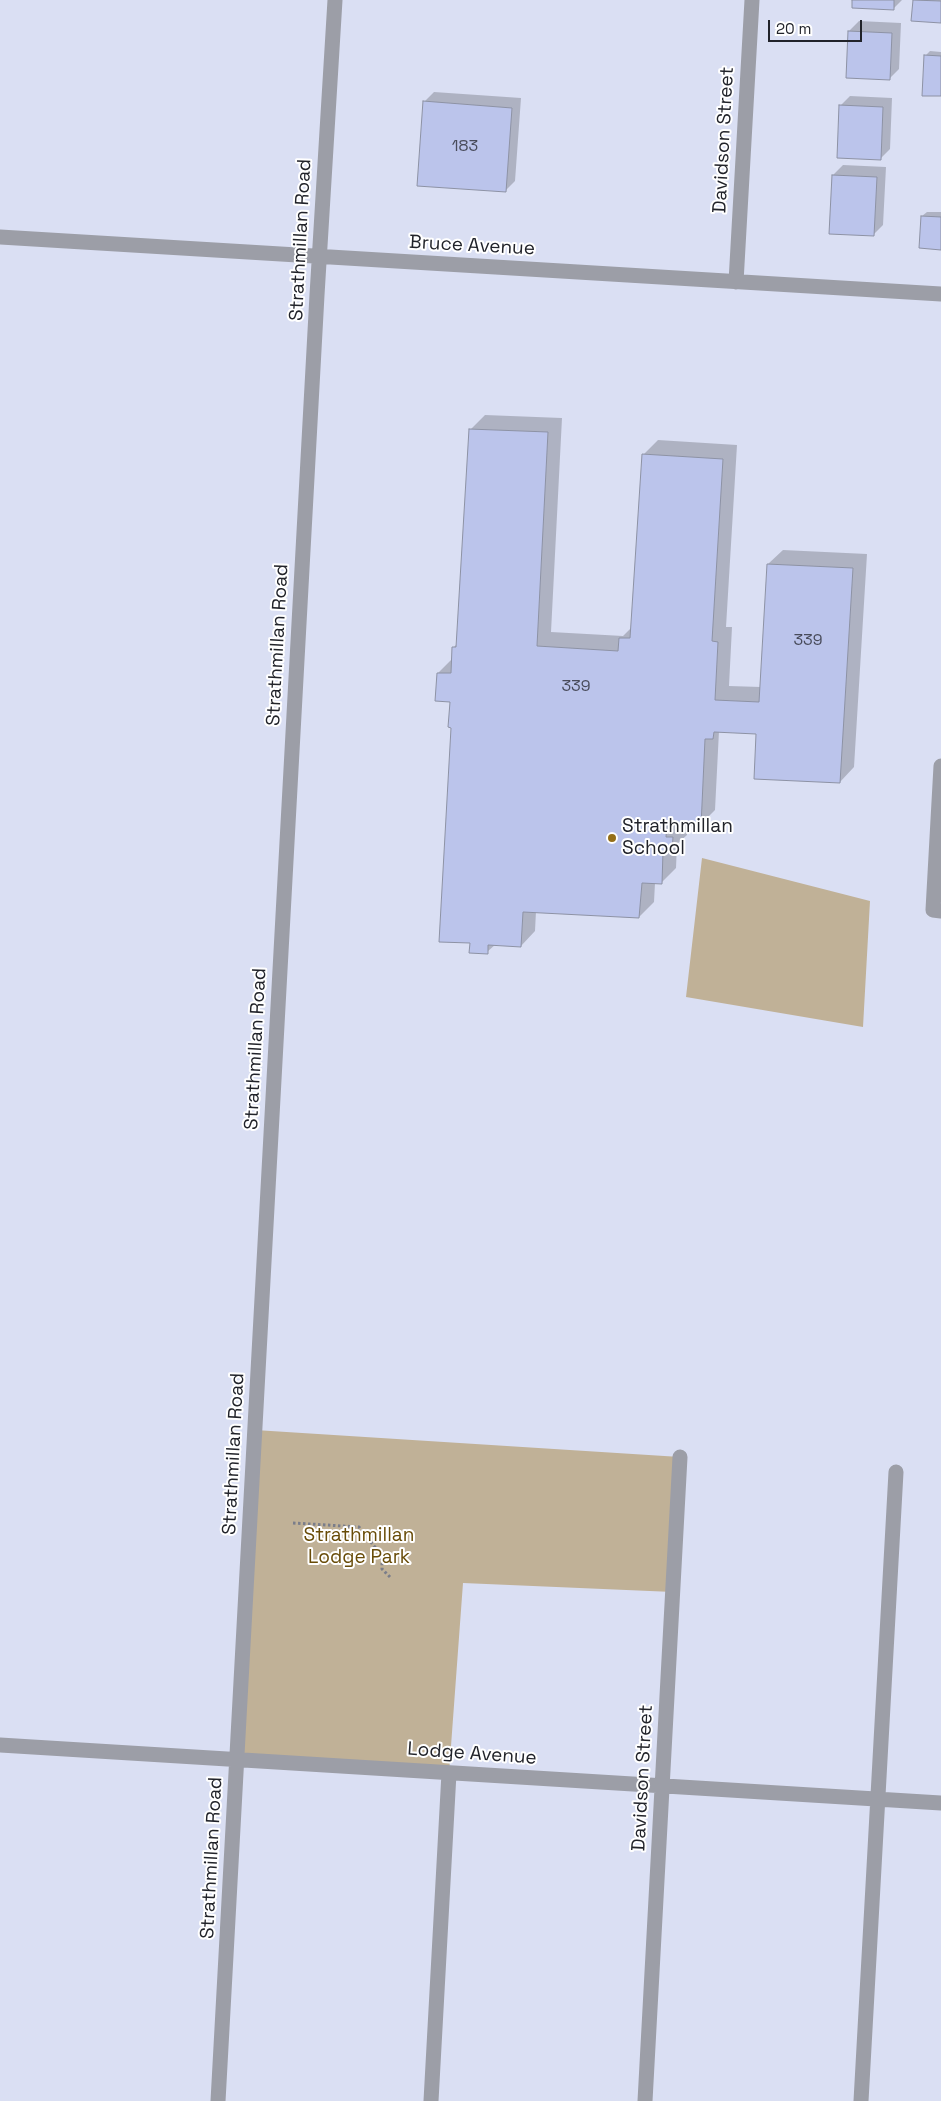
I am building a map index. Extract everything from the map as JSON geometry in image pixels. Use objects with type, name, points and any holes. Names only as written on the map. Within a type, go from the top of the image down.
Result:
[{"type":"street","name":"Strathmillan Road","points":[[218,2101],[335,0]]},
{"type":"street","name":"Davidson Street","points":[[736,282],[752,0]]},
{"type":"street","name":"Bruce Avenue","points":[[0,237],[941,294]]},
{"type":"street","points":[[941,766],[933,910],[941,911]]},
{"type":"street","name":"Davidson Street","points":[[645,2101],[680,1457]]},
{"type":"street","points":[[861,2101],[896,1472]]},
{"type":"street","name":"Lodge Avenue","points":[[0,1745],[941,1803]]},
{"type":"street","points":[[431,2101],[449,1772]]},
{"type":"path","points":[[293,1523],[359,1528],[382,1556],[382,1569],[390,1577]]},
{"type":"green space","points":[[702,858],[870,901],[863,1027],[686,997]]},
{"type":"green space","name":"Strathmillan Lodge Park","points":[[255,1430],[680,1457],[673,1592],[463,1583],[449,1773],[237,1760]]},
{"type":"building","points":[[852,0],[894,0],[894,10],[852,8]]},
{"type":"building","points":[[913,0],[941,1],[941,23],[911,21]]},
{"type":"building","points":[[848,31],[892,33],[890,80],[846,78]]},
{"type":"building","points":[[924,55],[941,56],[941,96],[922,96]]},
{"type":"building","points":[[423,101],[512,108],[506,192],[417,186]]},
{"type":"building","points":[[839,105],[883,107],[881,160],[837,158]]},
{"type":"building","points":[[832,175],[877,177],[874,236],[829,234]]},
{"type":"building","points":[[921,216],[941,217],[941,250],[919,248]]},
{"type":"building","points":[[469,429],[548,432],[537,646],[618,651],[619,638],[630,638],[642,454],[723,459],[712,641],[718,642],[715,700],[759,702],[767,564],[853,568],[840,783],[754,779],[756,734],[714,732],[713,739],[705,739],[701,826],[667,825],[666,837],[673,837],[672,851],[663,851],[662,884],[642,883],[639,918],[523,912],[521,947],[488,945],[488,954],[469,953],[470,943],[439,942],[451,728],[448,727],[450,702],[435,701],[437,673],[451,673],[452,647],[456,647]]},
{"type":"place","name":"Strathmillan School","points":[[612,838]]}]
